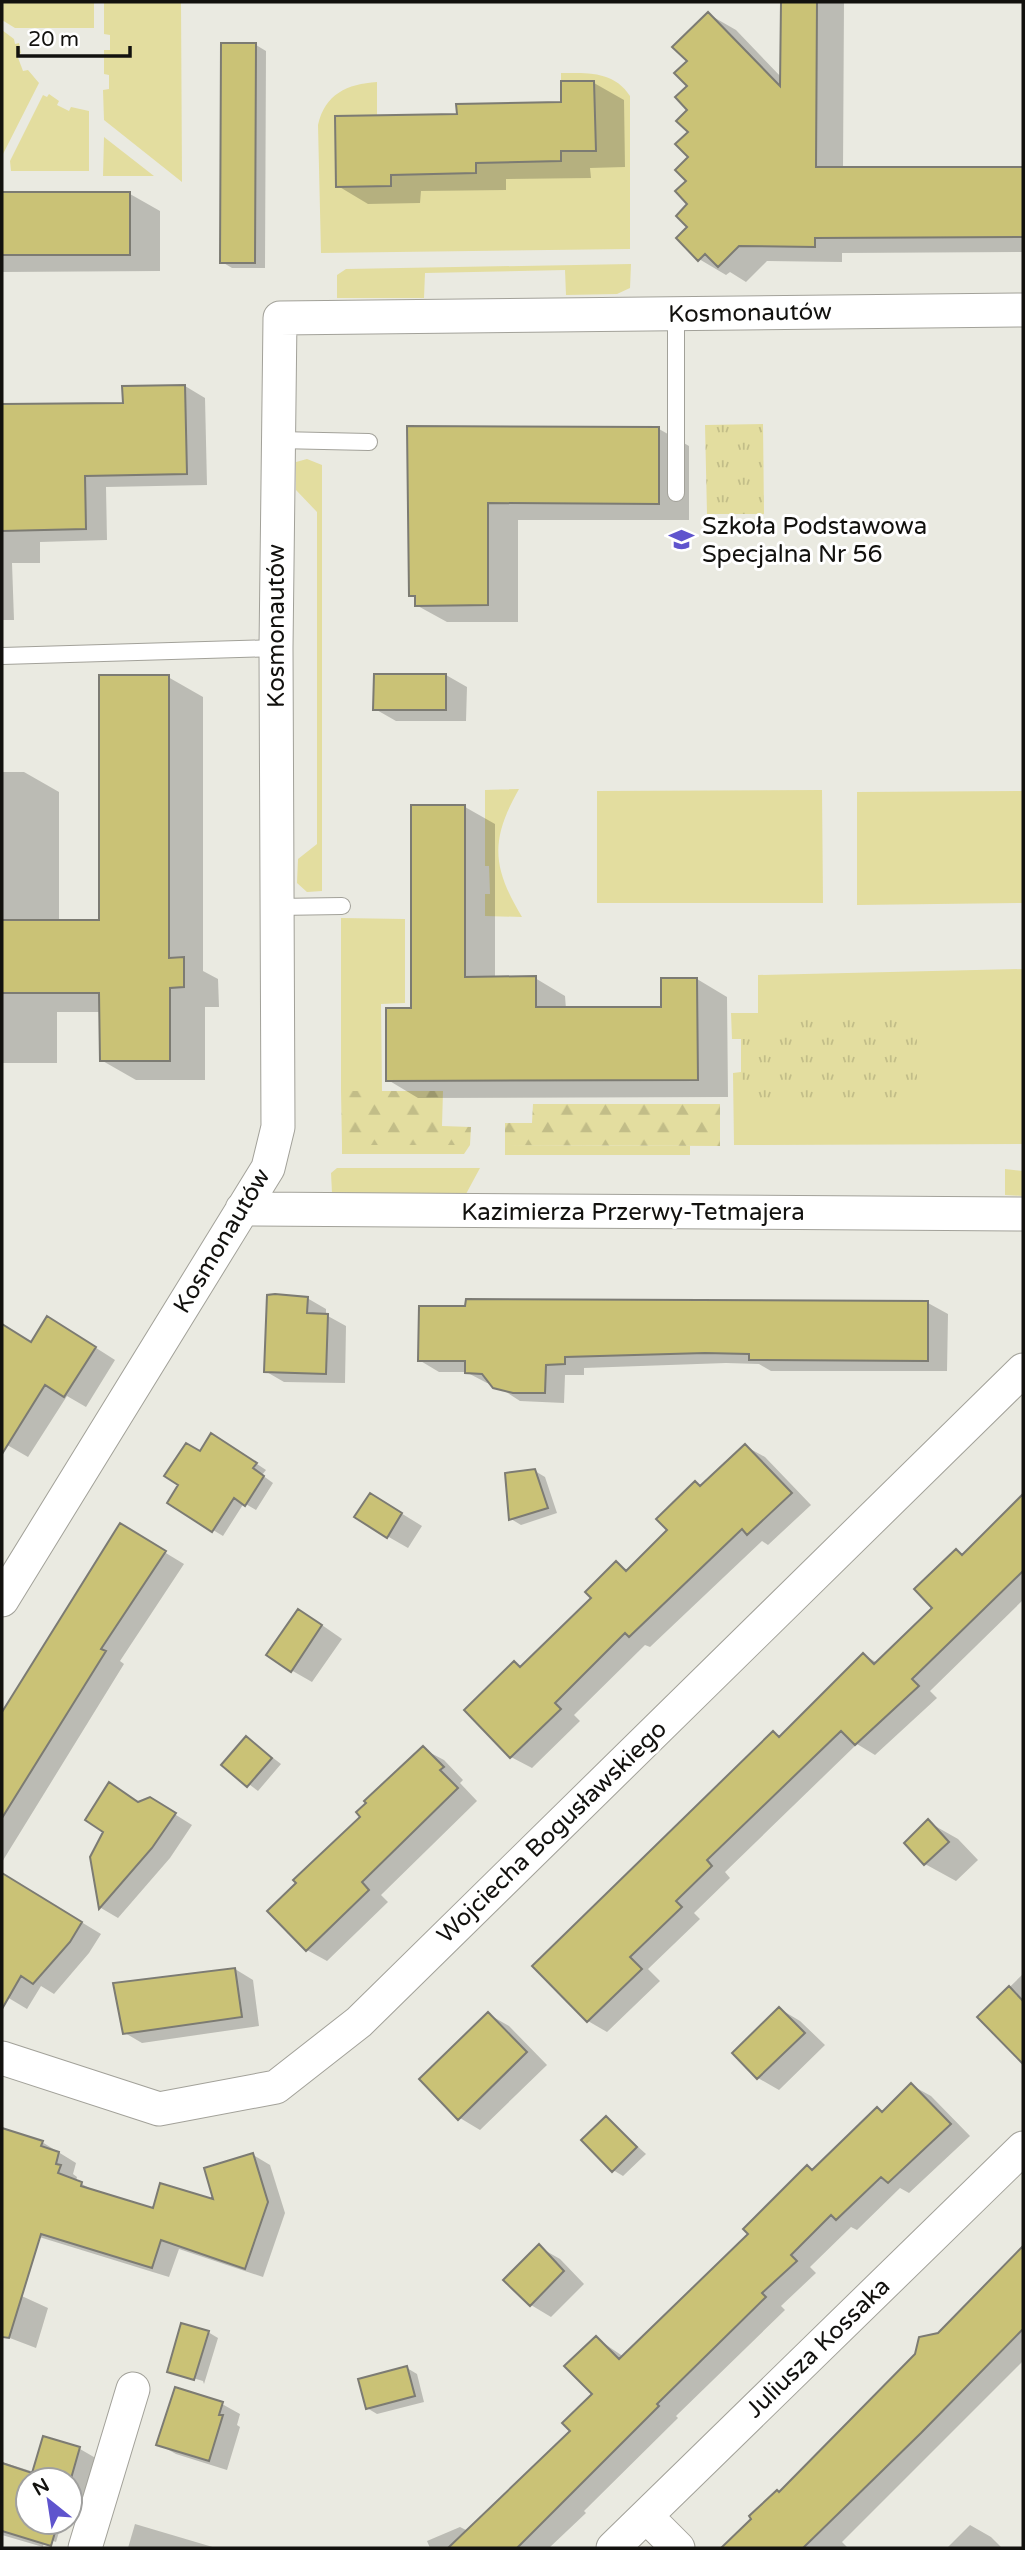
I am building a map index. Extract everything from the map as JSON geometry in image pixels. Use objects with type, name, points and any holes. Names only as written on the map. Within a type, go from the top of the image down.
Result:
[{"type":"street","name":"Kosmonautów","points":[[2,1600],[268,1168],[278,1127],[276,648],[280,318],[1023,310]]},
{"type":"street","name":"Kazimierza Przerwy-Tetmajera","points":[[242,1209],[1023,1214]]},
{"type":"street","name":"Wojciecha Bogusławskiego","points":[[2,2058],[159,2109],[276,2087],[359,2022],[1023,1370]]},
{"type":"street","name":"Juliusza Kossaka","points":[[612,2548],[1023,2148]]},
{"type":"street","points":[[86,2548],[133,2389]]},
{"type":"street","points":[[646,2516],[678,2548]]},
{"type":"lane","points":[[676,314],[676,493]]},
{"type":"lane","points":[[278,440],[369,442]]},
{"type":"lane","points":[[2,656],[276,648]]},
{"type":"lane","points":[[277,907],[342,906]]},
{"type":"green space","points":[[2,2],[94,2],[94,28],[15,28],[2,20]]},
{"type":"green space","points":[[104,2],[181,2],[182,182],[104,120],[103,90],[109,89],[109,75],[104,74],[104,50],[110,50],[110,35],[104,34]]},
{"type":"green space","points":[[2,30],[14,39],[15,44],[19,43],[21,53],[17,55],[23,71],[28,70],[39,83],[2,156]]},
{"type":"green space","points":[[561,73],[600,75],[616,82],[630,96],[630,249],[321,253],[318,125],[321,114],[332,98],[347,88],[377,82],[377,115],[335,117],[336,187],[390,186],[391,175],[476,173],[476,163],[561,161],[561,151],[595,150],[594,81],[561,81]]},
{"type":"green space","points":[[49,94],[59,101],[57,105],[69,111],[71,107],[89,111],[89,171],[11,171],[10,161],[43,95],[47,97]]},
{"type":"green space","points":[[104,137],[154,176],[103,176]]},
{"type":"green space","points":[[631,264],[630,288],[617,294],[566,295],[565,270],[425,273],[424,298],[337,298],[337,275],[346,269]]},
{"type":"green space","points":[[763,424],[764,514],[707,514],[705,425]]},
{"type":"green space","points":[[307,459],[322,465],[322,891],[307,892],[297,883],[298,859],[317,844],[317,512],[296,490],[296,462]]},
{"type":"green space","points":[[519,789],[503,823],[498,853],[505,883],[522,917],[485,916],[485,894],[490,894],[489,866],[485,866],[485,790]]},
{"type":"green space","points":[[822,790],[823,903],[597,903],[597,791]]},
{"type":"green space","points":[[1023,791],[1023,903],[857,905],[857,792]]},
{"type":"green space","points":[[341,918],[405,919],[405,1003],[381,1004],[382,1091],[341,1091]]},
{"type":"green space","points":[[1023,969],[1023,1144],[734,1145],[733,1073],[741,1072],[742,1100],[917,1100],[917,1010],[784,1010],[784,1039],[732,1039],[731,1013],[758,1013],[758,975]]},
{"type":"green space","points":[[784,1010],[917,1010],[917,1100],[741,1100],[741,1039],[783,1039]]},
{"type":"green space","points":[[341,1091],[443,1091],[442,1126],[471,1127],[470,1145],[342,1145]]},
{"type":"green space","points":[[533,1104],[720,1104],[720,1146],[505,1145],[505,1123],[532,1123]]},
{"type":"green space","points":[[342,1145],[470,1145],[464,1154],[342,1154]]},
{"type":"green space","points":[[505,1145],[690,1146],[690,1155],[505,1155]]},
{"type":"green space","points":[[337,1168],[480,1168],[466,1194],[332,1193],[331,1173]]},
{"type":"green space","points":[[1005,1169],[1023,1171],[1023,1196],[1005,1195]]},
{"type":"building","points":[[781,2],[817,2],[816,167],[1023,167],[1023,237],[815,238],[815,247],[739,246],[718,267],[705,254],[698,261],[676,238],[687,227],[676,216],[687,204],[675,191],[686,181],[675,170],[688,157],[675,144],[688,132],[676,121],[687,110],[675,97],[687,86],[674,73],[687,61],[672,47],[708,12],[780,86]]},
{"type":"building","points":[[221,43],[256,43],[255,263],[220,263]]},
{"type":"building","points":[[561,81],[594,81],[596,151],[561,151],[561,161],[476,163],[476,173],[391,175],[391,186],[336,187],[335,116],[457,114],[456,104],[561,102]]},
{"type":"building","points":[[2,192],[130,192],[130,255],[2,255]]},
{"type":"building","points":[[185,385],[187,474],[85,476],[86,529],[2,531],[2,404],[123,403],[122,386]]},
{"type":"building","points":[[407,426],[659,427],[659,504],[488,503],[488,605],[415,606],[415,596],[409,596]]},
{"type":"building","points":[[374,674],[446,674],[446,710],[373,710]]},
{"type":"building","points":[[99,675],[169,675],[169,958],[184,957],[184,987],[170,988],[170,1061],[100,1061],[99,993],[2,993],[2,920],[99,920]]},
{"type":"building","points":[[411,805],[465,805],[465,977],[536,976],[536,1007],[661,1007],[661,978],[697,978],[698,1080],[386,1081],[386,1008],[411,1008]]},
{"type":"building","points":[[267,1295],[308,1297],[307,1313],[328,1314],[326,1374],[264,1372]]},
{"type":"building","points":[[466,1299],[928,1301],[928,1361],[749,1360],[749,1354],[705,1353],[565,1357],[565,1364],[546,1365],[545,1393],[513,1393],[493,1388],[482,1374],[465,1373],[465,1361],[418,1361],[419,1306],[465,1306]]},
{"type":"building","points":[[47,1316],[96,1347],[64,1397],[45,1385],[2,1454],[2,1324],[31,1342]]},
{"type":"building","points":[[211,1433],[257,1463],[253,1468],[264,1476],[245,1506],[234,1498],[212,1532],[167,1503],[178,1485],[164,1476],[186,1443],[200,1451]]},
{"type":"building","points":[[745,1444],[792,1493],[747,1535],[742,1529],[629,1637],[625,1633],[555,1703],[561,1709],[510,1758],[464,1710],[514,1661],[520,1667],[591,1598],[585,1592],[616,1561],[626,1571],[667,1530],[656,1519],[695,1481],[700,1486]]},
{"type":"building","points":[[535,1469],[548,1508],[509,1520],[505,1473]]},
{"type":"building","points":[[370,1493],[402,1513],[387,1538],[354,1517]]},
{"type":"building","points":[[1023,1494],[1023,1571],[912,1679],[919,1686],[855,1745],[841,1731],[707,1860],[712,1866],[676,1901],[682,1907],[630,1957],[642,1969],[587,2022],[532,1966],[773,1731],[779,1737],[863,1653],[874,1664],[932,1608],[914,1589],[956,1549],[962,1555]]},
{"type":"building","points":[[120,1523],[166,1551],[101,1649],[106,1651],[2,1818],[2,1712]]},
{"type":"building","points":[[298,1609],[322,1625],[291,1672],[266,1655]]},
{"type":"building","points":[[246,1736],[272,1758],[247,1787],[221,1765]]},
{"type":"building","points":[[423,1746],[444,1767],[440,1770],[458,1788],[362,1882],[369,1890],[306,1951],[267,1911],[296,1883],[293,1880],[360,1817],[356,1812],[366,1803],[364,1801]]},
{"type":"building","points":[[109,1782],[138,1802],[150,1797],[176,1813],[152,1848],[99,1909],[90,1857],[103,1832],[85,1820]]},
{"type":"building","points":[[928,1819],[949,1842],[924,1865],[904,1843]]},
{"type":"building","points":[[2,1873],[82,1922],[70,1942],[33,1984],[21,1976],[2,2009]]},
{"type":"building","points":[[235,1968],[242,2017],[123,2034],[113,1983]]},
{"type":"building","points":[[1009,1986],[1023,2001],[1023,2064],[977,2017]]},
{"type":"building","points":[[779,2007],[805,2033],[757,2079],[732,2053]]},
{"type":"building","points":[[488,2012],[527,2052],[458,2120],[419,2079]]},
{"type":"building","points":[[911,2083],[951,2124],[888,2183],[881,2177],[836,2220],[831,2215],[791,2255],[797,2261],[762,2293],[766,2297],[517,2548],[448,2548],[570,2431],[562,2423],[592,2394],[564,2366],[596,2336],[619,2359],[748,2234],[743,2229],[807,2165],[812,2170],[877,2107],[882,2112]]},
{"type":"building","points":[[606,2116],[637,2147],[612,2172],[581,2140]]},
{"type":"building","points":[[2,2128],[43,2141],[41,2146],[59,2152],[56,2164],[61,2165],[58,2173],[82,2182],[81,2186],[153,2208],[160,2183],[213,2199],[204,2168],[253,2153],[268,2202],[245,2269],[161,2240],[152,2268],[41,2234],[9,2338],[2,2337]]},
{"type":"building","points":[[539,2244],[564,2271],[530,2306],[503,2280]]},
{"type":"building","points":[[1023,2246],[1023,2329],[921,2433],[803,2548],[721,2548],[751,2519],[749,2516],[777,2490],[779,2492],[915,2354],[919,2337],[938,2333]]},
{"type":"building","points":[[181,2323],[209,2331],[194,2380],[167,2372]]},
{"type":"building","points":[[407,2366],[415,2396],[366,2409],[358,2379]]},
{"type":"building","points":[[175,2387],[223,2402],[219,2415],[223,2415],[209,2461],[156,2445]]},
{"type":"building","points":[[43,2436],[80,2447],[75,2466],[34,2466]]},
{"type":"building","points":[[2,2463],[14,2467],[14,2535],[2,2531]]},
{"type":"building","points":[[18,2536],[54,2536],[51,2546]]},
{"type":"place","name":"Szkoła Podstawowa Specjalna Nr 56","points":[[682,540]]}]
